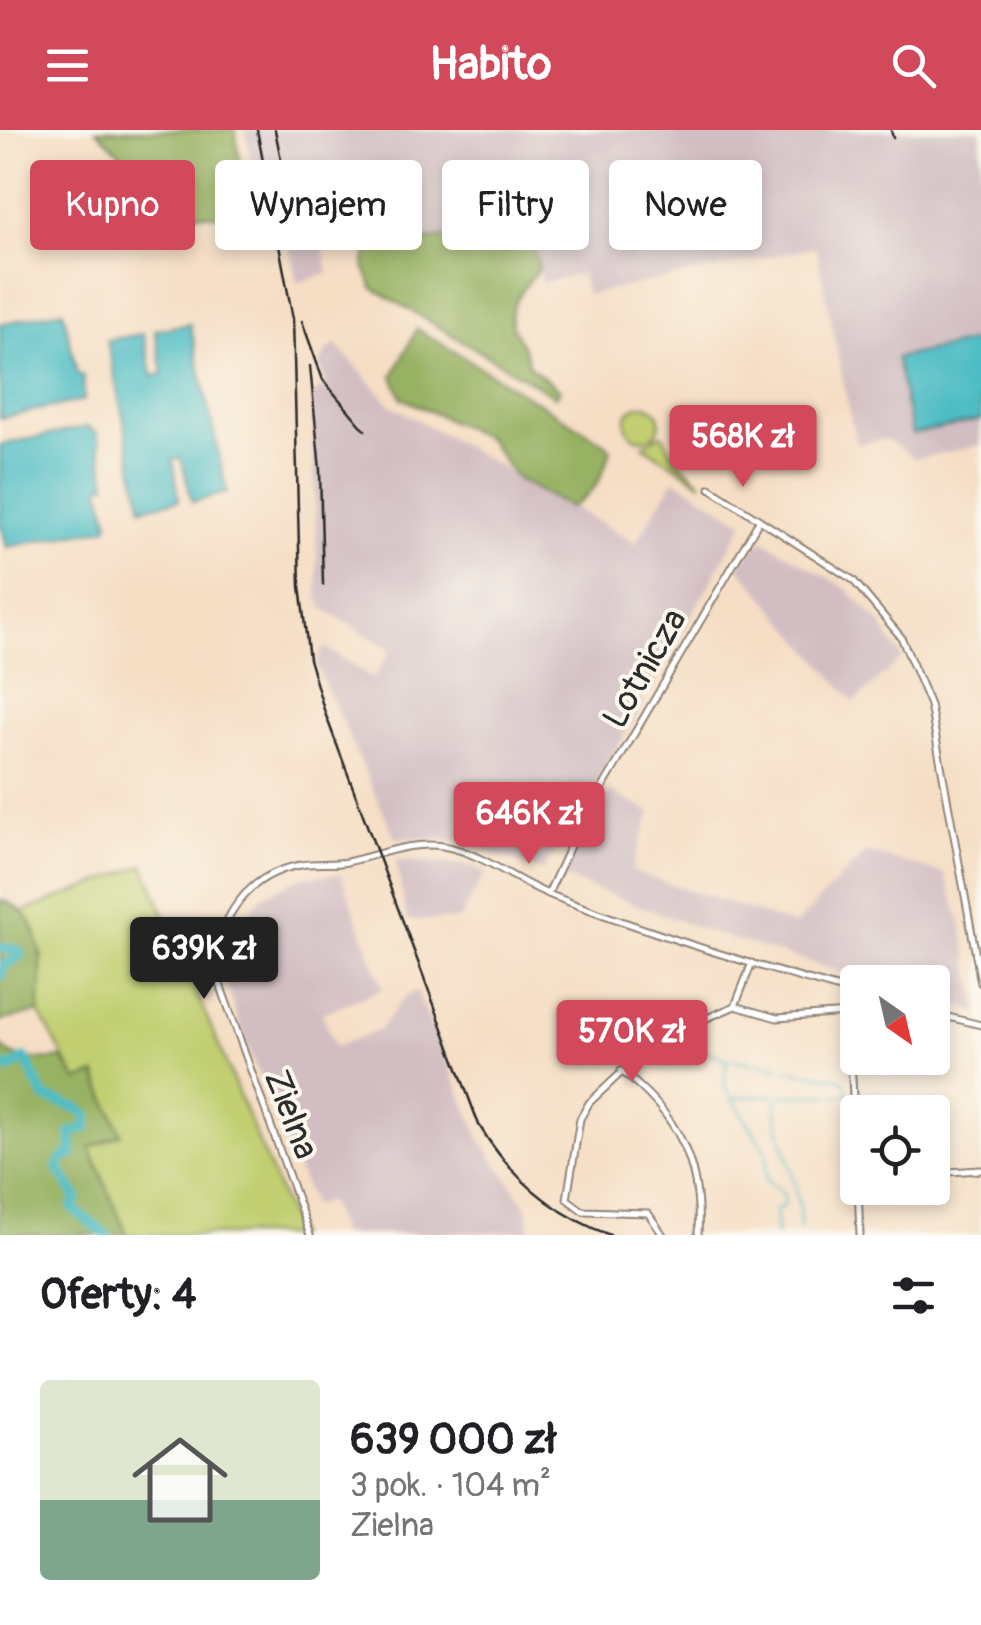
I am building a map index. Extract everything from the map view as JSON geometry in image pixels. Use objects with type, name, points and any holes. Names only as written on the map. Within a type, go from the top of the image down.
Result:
[{"type":"street","points":[[710,488],[854,580],[887,617],[913,659],[930,705],[981,983]]},
{"type":"street","name":"Lotnicza","points":[[548,894],[576,833],[759,520]]},
{"type":"street","name":"Zielna","points":[[310,1235],[220,994],[216,957],[228,916],[255,884],[296,865],[349,861],[407,845],[446,846],[474,855],[548,894]]},
{"type":"street","points":[[548,894],[840,989]]},
{"type":"street","points":[[735,1006],[752,962]]},
{"type":"street","points":[[663,1235],[648,1213],[584,1211],[567,1199],[581,1115],[656,1040],[735,1006],[777,1018],[840,1014]]},
{"type":"street","points":[[950,1017],[981,1025]]},
{"type":"street","points":[[621,1071],[659,1103],[684,1141],[698,1186],[698,1235]]},
{"type":"street","points":[[950,1172],[981,1170]]},
{"type":"street","points":[[859,1205],[860,1235]]},
{"type":"shaded area","points":[[245,130],[981,130],[981,445],[915,459],[887,439],[856,444],[816,247],[586,295],[581,274],[542,283],[533,250],[589,250],[589,160],[442,160],[442,237],[422,241],[422,160],[252,160]]},
{"type":"shaded area","points":[[290,250],[324,250],[328,274],[297,283]]},
{"type":"shaded area","points":[[336,344],[391,405],[636,543],[674,479],[744,522],[654,682],[637,673],[628,687],[643,698],[641,707],[543,871],[448,839],[395,838],[316,665],[324,647],[373,679],[391,650],[324,609],[318,598],[312,397],[326,383],[319,367],[325,353]]},
{"type":"shaded area","points":[[762,539],[847,589],[880,623],[902,658],[854,702],[738,566]]},
{"type":"shaded area","points":[[610,791],[651,813],[631,871],[795,925],[866,852],[945,874],[961,922],[979,1013],[950,1004],[950,965],[840,965],[840,971],[712,933],[562,877]]},
{"type":"shaded area","points":[[396,860],[474,866],[486,873],[459,920],[407,920]]},
{"type":"shaded area","points":[[341,874],[383,989],[322,1013],[335,1047],[379,1030],[402,1000],[416,990],[481,1141],[527,1206],[529,1231],[341,1235],[328,1201],[313,1206],[245,1041],[227,986],[226,960],[230,938],[262,896],[303,877]]},
{"type":"green space","points":[[96,130],[235,130],[240,160],[215,160],[215,215],[195,213],[195,160],[127,160]]},
{"type":"green space","points":[[442,237],[442,250],[534,250],[539,268],[518,297],[511,320],[529,366],[560,390],[555,396],[373,288],[364,266],[368,250],[422,250],[422,241]]},
{"type":"green space","points":[[417,329],[606,444],[611,450],[592,490],[570,507],[517,479],[487,438],[402,398],[393,376]]},
{"type":"green space","points":[[643,405],[655,410],[660,422],[655,434],[643,439],[631,434],[626,422],[631,410]]},
{"type":"green space","points":[[662,434],[675,458],[702,483],[643,446]]},
{"type":"green space","points":[[144,865],[297,1235],[127,1235],[89,1147],[121,1134],[96,1074],[77,1081],[39,1012],[42,954],[23,912]]},
{"type":"green space","points":[[0,900],[16,906],[34,930],[41,980],[39,1012],[0,1021]]},
{"type":"green space","points":[[0,1044],[20,1057],[62,1058],[77,1081],[95,1074],[121,1134],[90,1148],[127,1235],[0,1235]]},
{"type":"water","points":[[63,310],[77,374],[83,376],[84,400],[0,418],[0,324]]},
{"type":"water","points":[[190,324],[227,493],[192,502],[181,458],[173,459],[179,500],[142,508],[107,340],[143,334],[153,377],[163,373],[155,330]]},
{"type":"water","points":[[975,341],[981,370],[981,420],[912,434],[896,358]]},
{"type":"water","points":[[87,427],[97,433],[107,484],[100,486],[109,523],[106,528],[7,547],[0,522],[0,445]]},
{"type":"waterway","points":[[0,948],[17,949],[21,955],[3,966],[0,976]]},
{"type":"waterway","points":[[667,1038],[727,1059],[779,1068]]},
{"type":"waterway","points":[[0,1064],[9,1069],[25,1058],[44,1097],[80,1109],[88,1117],[86,1128],[71,1132],[72,1154],[61,1160],[58,1168],[77,1198],[72,1208],[107,1235]]},
{"type":"waterway","points":[[727,1060],[724,1085],[732,1098],[774,1095]]},
{"type":"waterway","points":[[787,1070],[838,1078],[847,1085]]},
{"type":"waterway","points":[[834,1096],[847,1095],[848,1089]]},
{"type":"waterway","points":[[780,1095],[830,1095]]},
{"type":"waterway","points":[[732,1098],[767,1152],[766,1180],[784,1195],[784,1205],[776,1211],[776,1235]]},
{"type":"waterway","points":[[776,1098],[780,1130],[797,1193],[800,1228]]},
{"type":"railway","points":[[257,130],[293,319],[300,586],[309,659],[325,713],[479,1125],[505,1161],[535,1192],[570,1216],[610,1235]]},
{"type":"railway","points":[[275,130],[281,160]]},
{"type":"railway","points":[[891,130],[893,138]]},
{"type":"railway","points":[[302,321],[323,380],[365,430]]},
{"type":"railway","points":[[310,366],[320,470],[323,585]]}]
